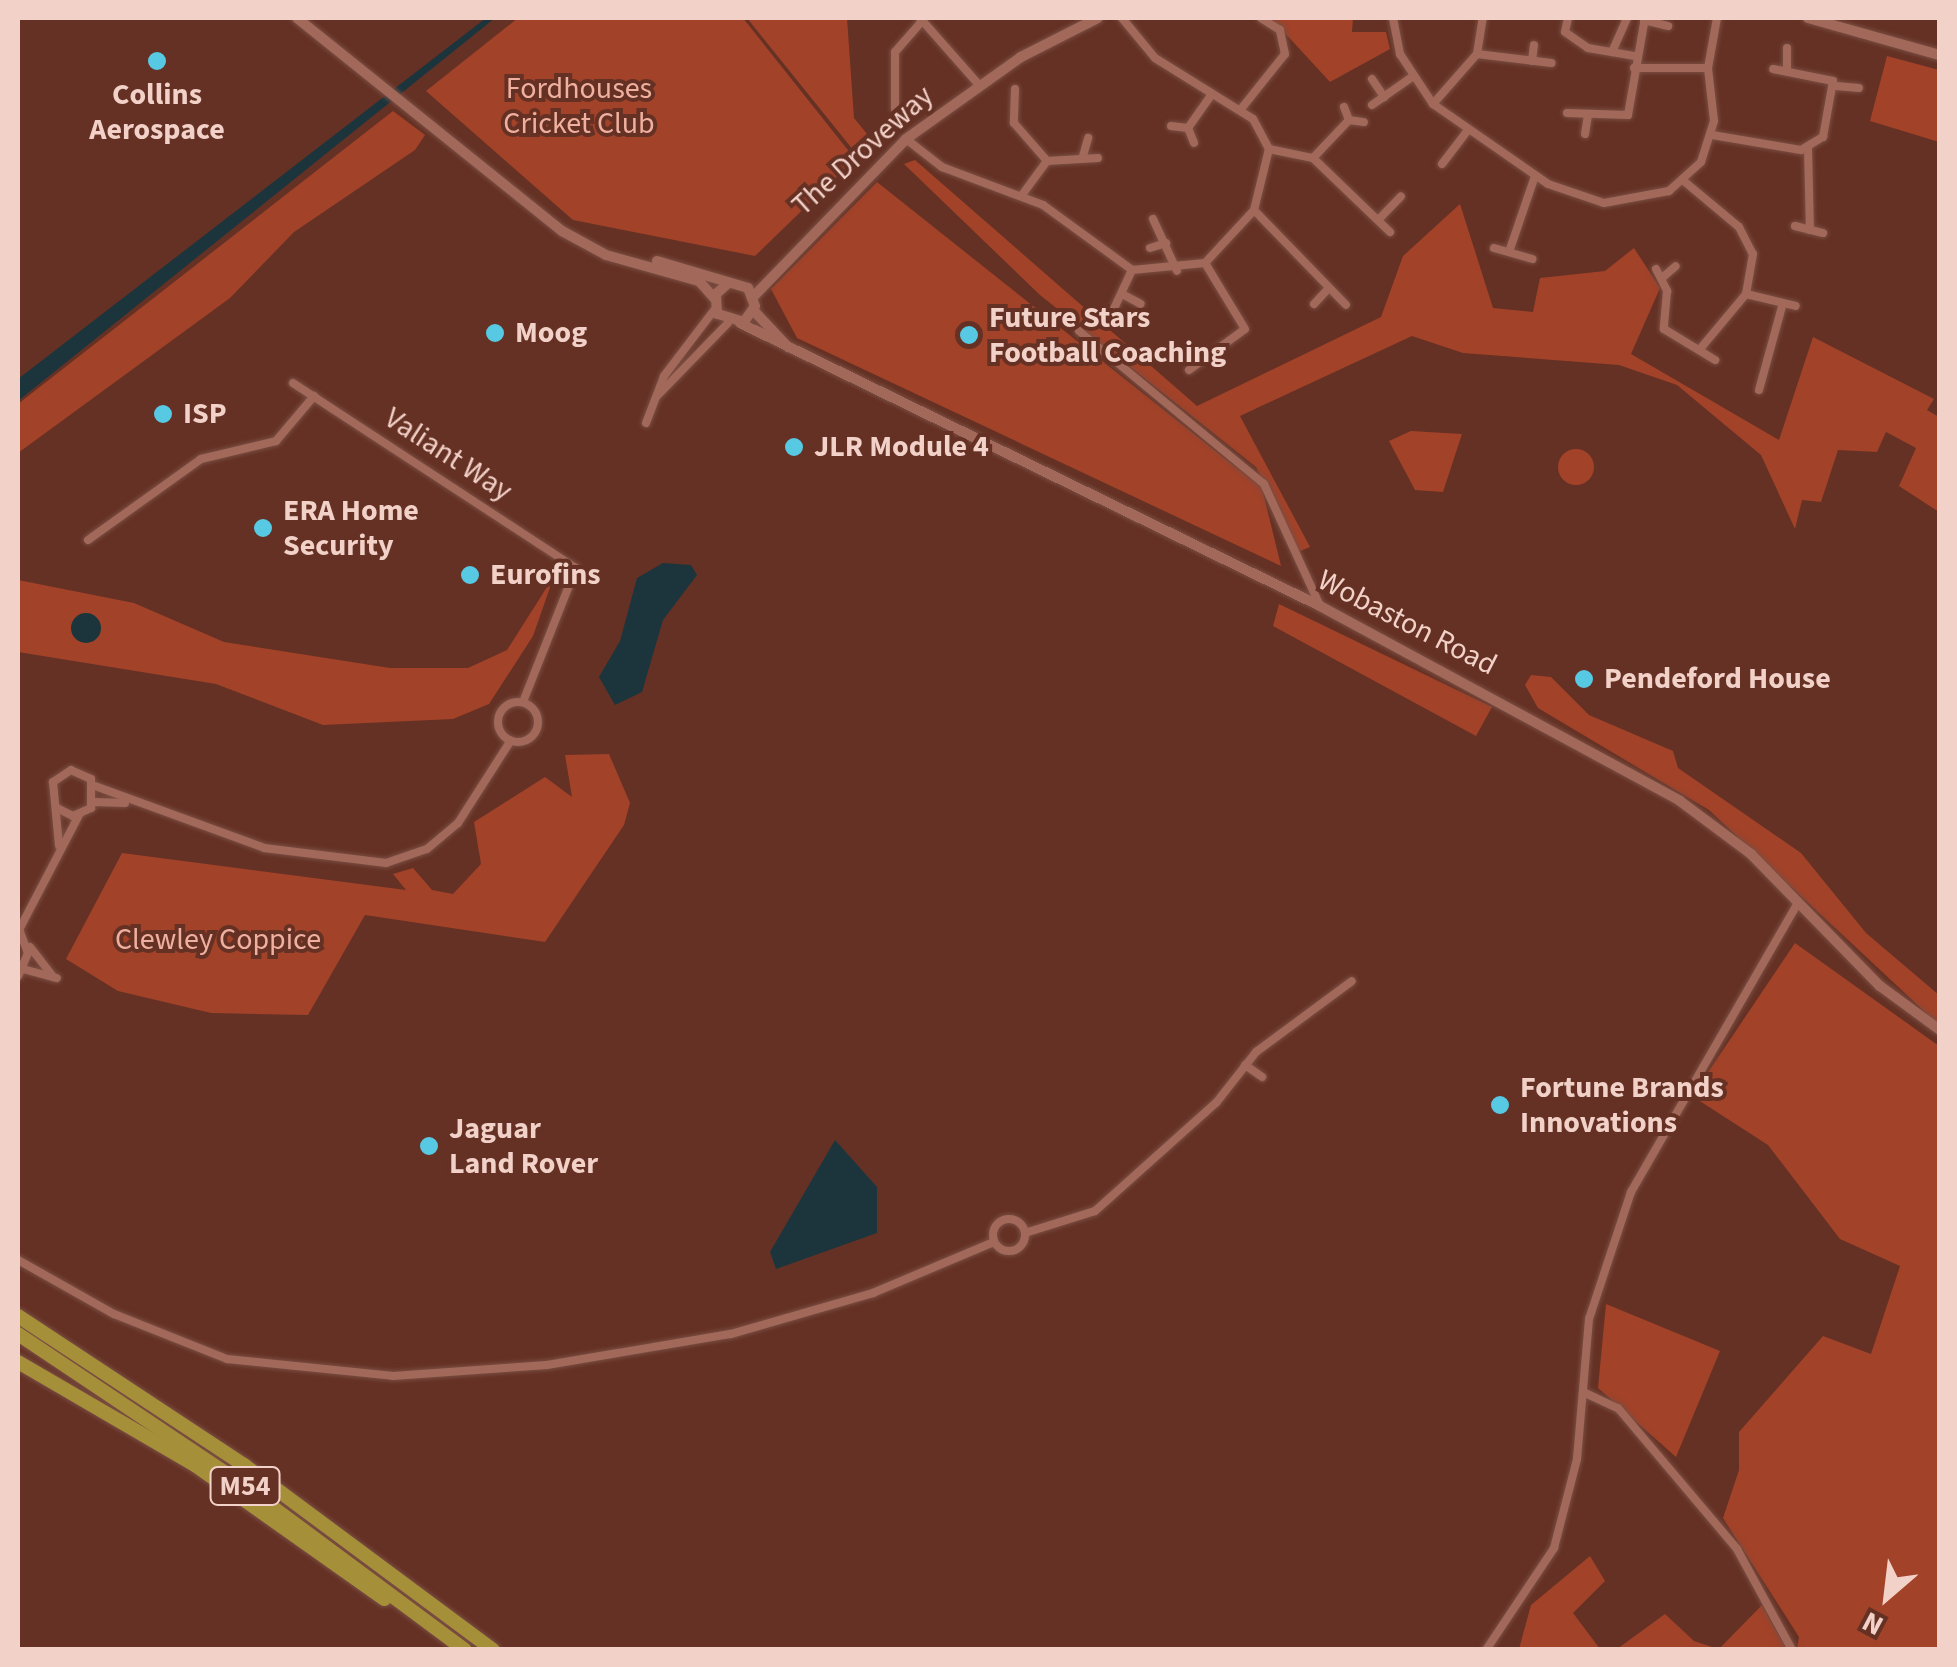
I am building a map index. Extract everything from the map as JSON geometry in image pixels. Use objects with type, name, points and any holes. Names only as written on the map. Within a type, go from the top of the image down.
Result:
[{"type":"highway","name":"M54","points":[[18,1316],[244,1465],[493,1650]]},
{"type":"highway","name":"M54","points":[[18,1334],[236,1480],[462,1650]]},
{"type":"highway","points":[[18,1362],[195,1465],[462,1650]]},
{"type":"street","points":[[297,18],[562,232],[622,259],[672,270],[734,323]]},
{"type":"street","name":"The Droveway","points":[[754,296],[772,270],[906,139],[978,85],[1098,18]]},
{"type":"street","points":[[1122,18],[1156,58],[1241,109],[1269,149],[1313,158],[1380,218],[1390,232]]},
{"type":"street","points":[[1241,109],[1285,54],[1280,30],[1261,18]]},
{"type":"street","points":[[1393,18],[1412,78],[1433,104],[1535,176],[1604,203],[1684,182],[1712,134],[1708,68],[1717,18]]},
{"type":"street","points":[[1433,104],[1477,54],[1483,18]]},
{"type":"street","points":[[1568,18],[1570,38],[1636,56]]},
{"type":"street","points":[[1612,52],[1627,18]]},
{"type":"street","points":[[1808,18],[1940,54]]},
{"type":"street","points":[[895,108],[894,52],[921,19],[978,85]]},
{"type":"street","points":[[1568,113],[1628,115],[1645,19],[1668,26]]},
{"type":"street","points":[[1532,60],[1534,45]]},
{"type":"street","points":[[1786,68],[1787,48]]},
{"type":"street","points":[[1477,54],[1552,63]]},
{"type":"street","points":[[1634,68],[1708,68]]},
{"type":"street","points":[[1773,69],[1786,68],[1836,86],[1859,88]]},
{"type":"street","points":[[1372,105],[1412,78]]},
{"type":"street","points":[[1372,79],[1384,97]]},
{"type":"street","points":[[1712,134],[1808,149],[1822,138],[1836,86]]},
{"type":"street","points":[[1015,89],[1010,98],[1014,122],[1047,160]]},
{"type":"street","points":[[1188,128],[1212,94]]},
{"type":"street","points":[[999,95],[1010,98]]},
{"type":"street","points":[[1344,107],[1349,120]]},
{"type":"street","points":[[1585,134],[1588,116]]},
{"type":"street","points":[[1349,120],[1364,122]]},
{"type":"street","points":[[1313,158],[1349,120]]},
{"type":"street","points":[[1171,126],[1188,128]]},
{"type":"street","points":[[1188,128],[1194,143]]},
{"type":"street","points":[[1442,164],[1468,130]]},
{"type":"street","points":[[1083,156],[1088,138]]},
{"type":"street","points":[[906,139],[942,167],[1022,195],[1132,270],[1177,271],[1205,264],[1254,210],[1269,149]]},
{"type":"street","points":[[1808,149],[1810,230]]},
{"type":"street","points":[[1022,195],[1047,160],[1098,158]]},
{"type":"street","points":[[1509,252],[1535,176]]},
{"type":"street","points":[[1684,182],[1749,239],[1746,294],[1700,349]]},
{"type":"street","points":[[1380,218],[1401,196]]},
{"type":"street","points":[[1254,210],[1327,290],[1346,305]]},
{"type":"street","points":[[1153,219],[1177,271]]},
{"type":"street","points":[[1795,226],[1823,234]]},
{"type":"street","points":[[1150,248],[1166,243]]},
{"type":"street","points":[[1494,248],[1532,258]]},
{"type":"street","points":[[622,259],[676,262],[727,284],[744,286],[754,296],[754,311],[734,323],[654,399]]},
{"type":"street","points":[[1205,264],[1245,329],[1256,335]]},
{"type":"street","points":[[1662,278],[1676,266]]},
{"type":"street","points":[[1656,269],[1662,278],[1664,330],[1714,360]]},
{"type":"street","name":"The Droveway","points":[[744,286],[772,270]]},
{"type":"street","points":[[1112,315],[1132,270]]},
{"type":"street","points":[[646,423],[654,399],[727,284]]},
{"type":"street","points":[[1314,304],[1327,290]]},
{"type":"street","points":[[1122,294],[1141,304]]},
{"type":"street","points":[[1746,294],[1796,306]]},
{"type":"street","points":[[1759,390],[1783,304]]},
{"type":"street","name":"Wobaston Road","points":[[754,311],[792,351]]},
{"type":"street","name":"Wobaston Road","points":[[734,323],[1320,606],[1680,801],[1940,1030]]},
{"type":"street","points":[[1190,370],[1245,329]]},
{"type":"street","points":[[1079,331],[1264,484],[1320,606]]},
{"type":"street","points":[[1748,372],[1763,375]]},
{"type":"street","name":"Valiant Way","points":[[293,383],[576,568],[523,702]]},
{"type":"street","points":[[88,540],[201,459],[276,442],[314,396]]},
{"type":"street","points":[[59,846],[51,788],[64,772],[86,773],[95,786],[132,804],[293,856],[386,863],[426,849],[458,824],[511,740],[538,729],[523,702],[506,705],[498,720],[511,740]]},
{"type":"street","points":[[94,802],[95,786]]},
{"type":"street","points":[[28,944],[20,972],[55,976],[19,927],[34,890],[79,815],[94,802],[132,804]]},
{"type":"street","points":[[56,808],[79,815]]},
{"type":"street","points":[[18,903],[34,890]]},
{"type":"street","points":[[1493,1647],[1554,1548],[1583,1392],[1589,1319],[1632,1192],[1798,903]]},
{"type":"street","points":[[18,1260],[114,1314],[227,1359],[393,1376],[548,1364],[731,1334],[873,1293],[994,1242],[1005,1219],[1025,1233],[1060,1229],[1095,1210],[1216,1103],[1245,1065],[1352,981]]},
{"type":"street","points":[[1245,1065],[1262,1077]]},
{"type":"street","points":[[994,1242],[1013,1251],[1025,1233]]},
{"type":"street","points":[[1583,1392],[1618,1408],[1737,1549],[1792,1650]]},
{"type":"green space","name":"Fordhouses Cricket Club","points":[[518,18],[743,18],[855,159],[755,256],[573,220],[426,91]]},
{"type":"green space","points":[[747,18],[847,18],[854,118],[876,145],[862,161]]},
{"type":"green space","points":[[1271,18],[1353,18],[1352,32],[1386,32],[1390,49],[1330,82]]},
{"type":"green space","points":[[1887,56],[1939,70],[1939,142],[1870,121]]},
{"type":"green space","points":[[393,111],[425,135],[415,150],[294,232],[230,298],[18,453],[18,404]]},
{"type":"green space","points":[[915,160],[1197,406],[1381,317],[1403,256],[1460,204],[1493,308],[1533,312],[1540,278],[1605,271],[1634,248],[1660,288],[1631,354],[1779,440],[1813,337],[1934,399],[1927,410],[1939,417],[1939,512],[1899,486],[1916,448],[1886,432],[1877,452],[1838,450],[1821,502],[1802,500],[1795,529],[1761,455],[1677,385],[1619,365],[1463,353],[1412,336],[1240,416],[1310,547],[1298,552],[1256,467],[1040,295],[904,164]]},
{"type":"green space","points":[[877,182],[1262,488],[1281,566],[797,338],[771,289]]},
{"type":"green space","points":[[1411,431],[1462,434],[1443,492],[1415,490],[1389,441]]},
{"type":"green space","points":[[1576,449],[1589,454],[1594,467],[1589,480],[1576,485],[1563,480],[1558,467],[1563,454]]},
{"type":"green space","points":[[554,576],[533,636],[489,704],[453,719],[323,725],[216,684],[18,652],[18,580],[134,603],[224,642],[390,668],[468,668],[507,650]]},
{"type":"green space","points":[[1279,604],[1492,707],[1476,736],[1273,626]]},
{"type":"green space","points":[[1531,675],[1551,677],[1589,715],[1673,751],[1678,768],[1801,853],[1866,933],[1939,995],[1939,1025],[1709,810],[1538,708],[1525,685]]},
{"type":"green space","name":"Clewley Coppice","points":[[609,754],[630,803],[624,825],[545,942],[365,915],[308,1015],[211,1013],[118,991],[66,959],[122,853],[406,890],[393,874],[413,868],[432,890],[453,894],[481,864],[474,822],[545,777],[572,797],[565,755]]},
{"type":"green space","points":[[1795,943],[1939,1046],[1939,1649],[1797,1649],[1799,1637],[1723,1518],[1739,1470],[1739,1432],[1823,1336],[1871,1354],[1900,1266],[1840,1239],[1768,1145],[1692,1096]]},
{"type":"green space","points":[[1606,1304],[1720,1351],[1676,1457],[1598,1388]]},
{"type":"green space","points":[[1590,1556],[1605,1581],[1573,1613],[1600,1649],[1519,1649],[1531,1605]]},
{"type":"green space","points":[[1762,1605],[1786,1649],[1719,1649]]},
{"type":"green space","points":[[1665,1614],[1694,1641],[1718,1649],[1617,1649]]},
{"type":"water","points":[[486,18],[495,18],[18,401],[18,379]]},
{"type":"water","points":[[663,563],[691,565],[697,575],[663,620],[642,692],[615,705],[599,677],[620,641],[637,578]]},
{"type":"water","points":[[86,613],[96,618],[101,628],[96,638],[86,643],[76,638],[71,628],[76,618]]},
{"type":"water","points":[[835,1140],[877,1187],[877,1233],[776,1269],[770,1252]]},
{"type":"place","name":"Collins Aerospace","points":[[157,61]]},
{"type":"place","name":"Moog","points":[[495,333]]},
{"type":"place","name":"Future Stars Football Coaching","points":[[969,335]]},
{"type":"place","name":"ISP","points":[[163,414]]},
{"type":"place","name":"JLR Module 4","points":[[794,447]]},
{"type":"place","name":"ERA Home Security","points":[[263,528]]},
{"type":"place","name":"Eurofins","points":[[470,575]]},
{"type":"place","name":"Pendeford House","points":[[1584,679]]},
{"type":"place","name":"Fortune Brands Innovations","points":[[1500,1105]]},
{"type":"place","name":"Jaguar Land Rover","points":[[429,1146]]}]
